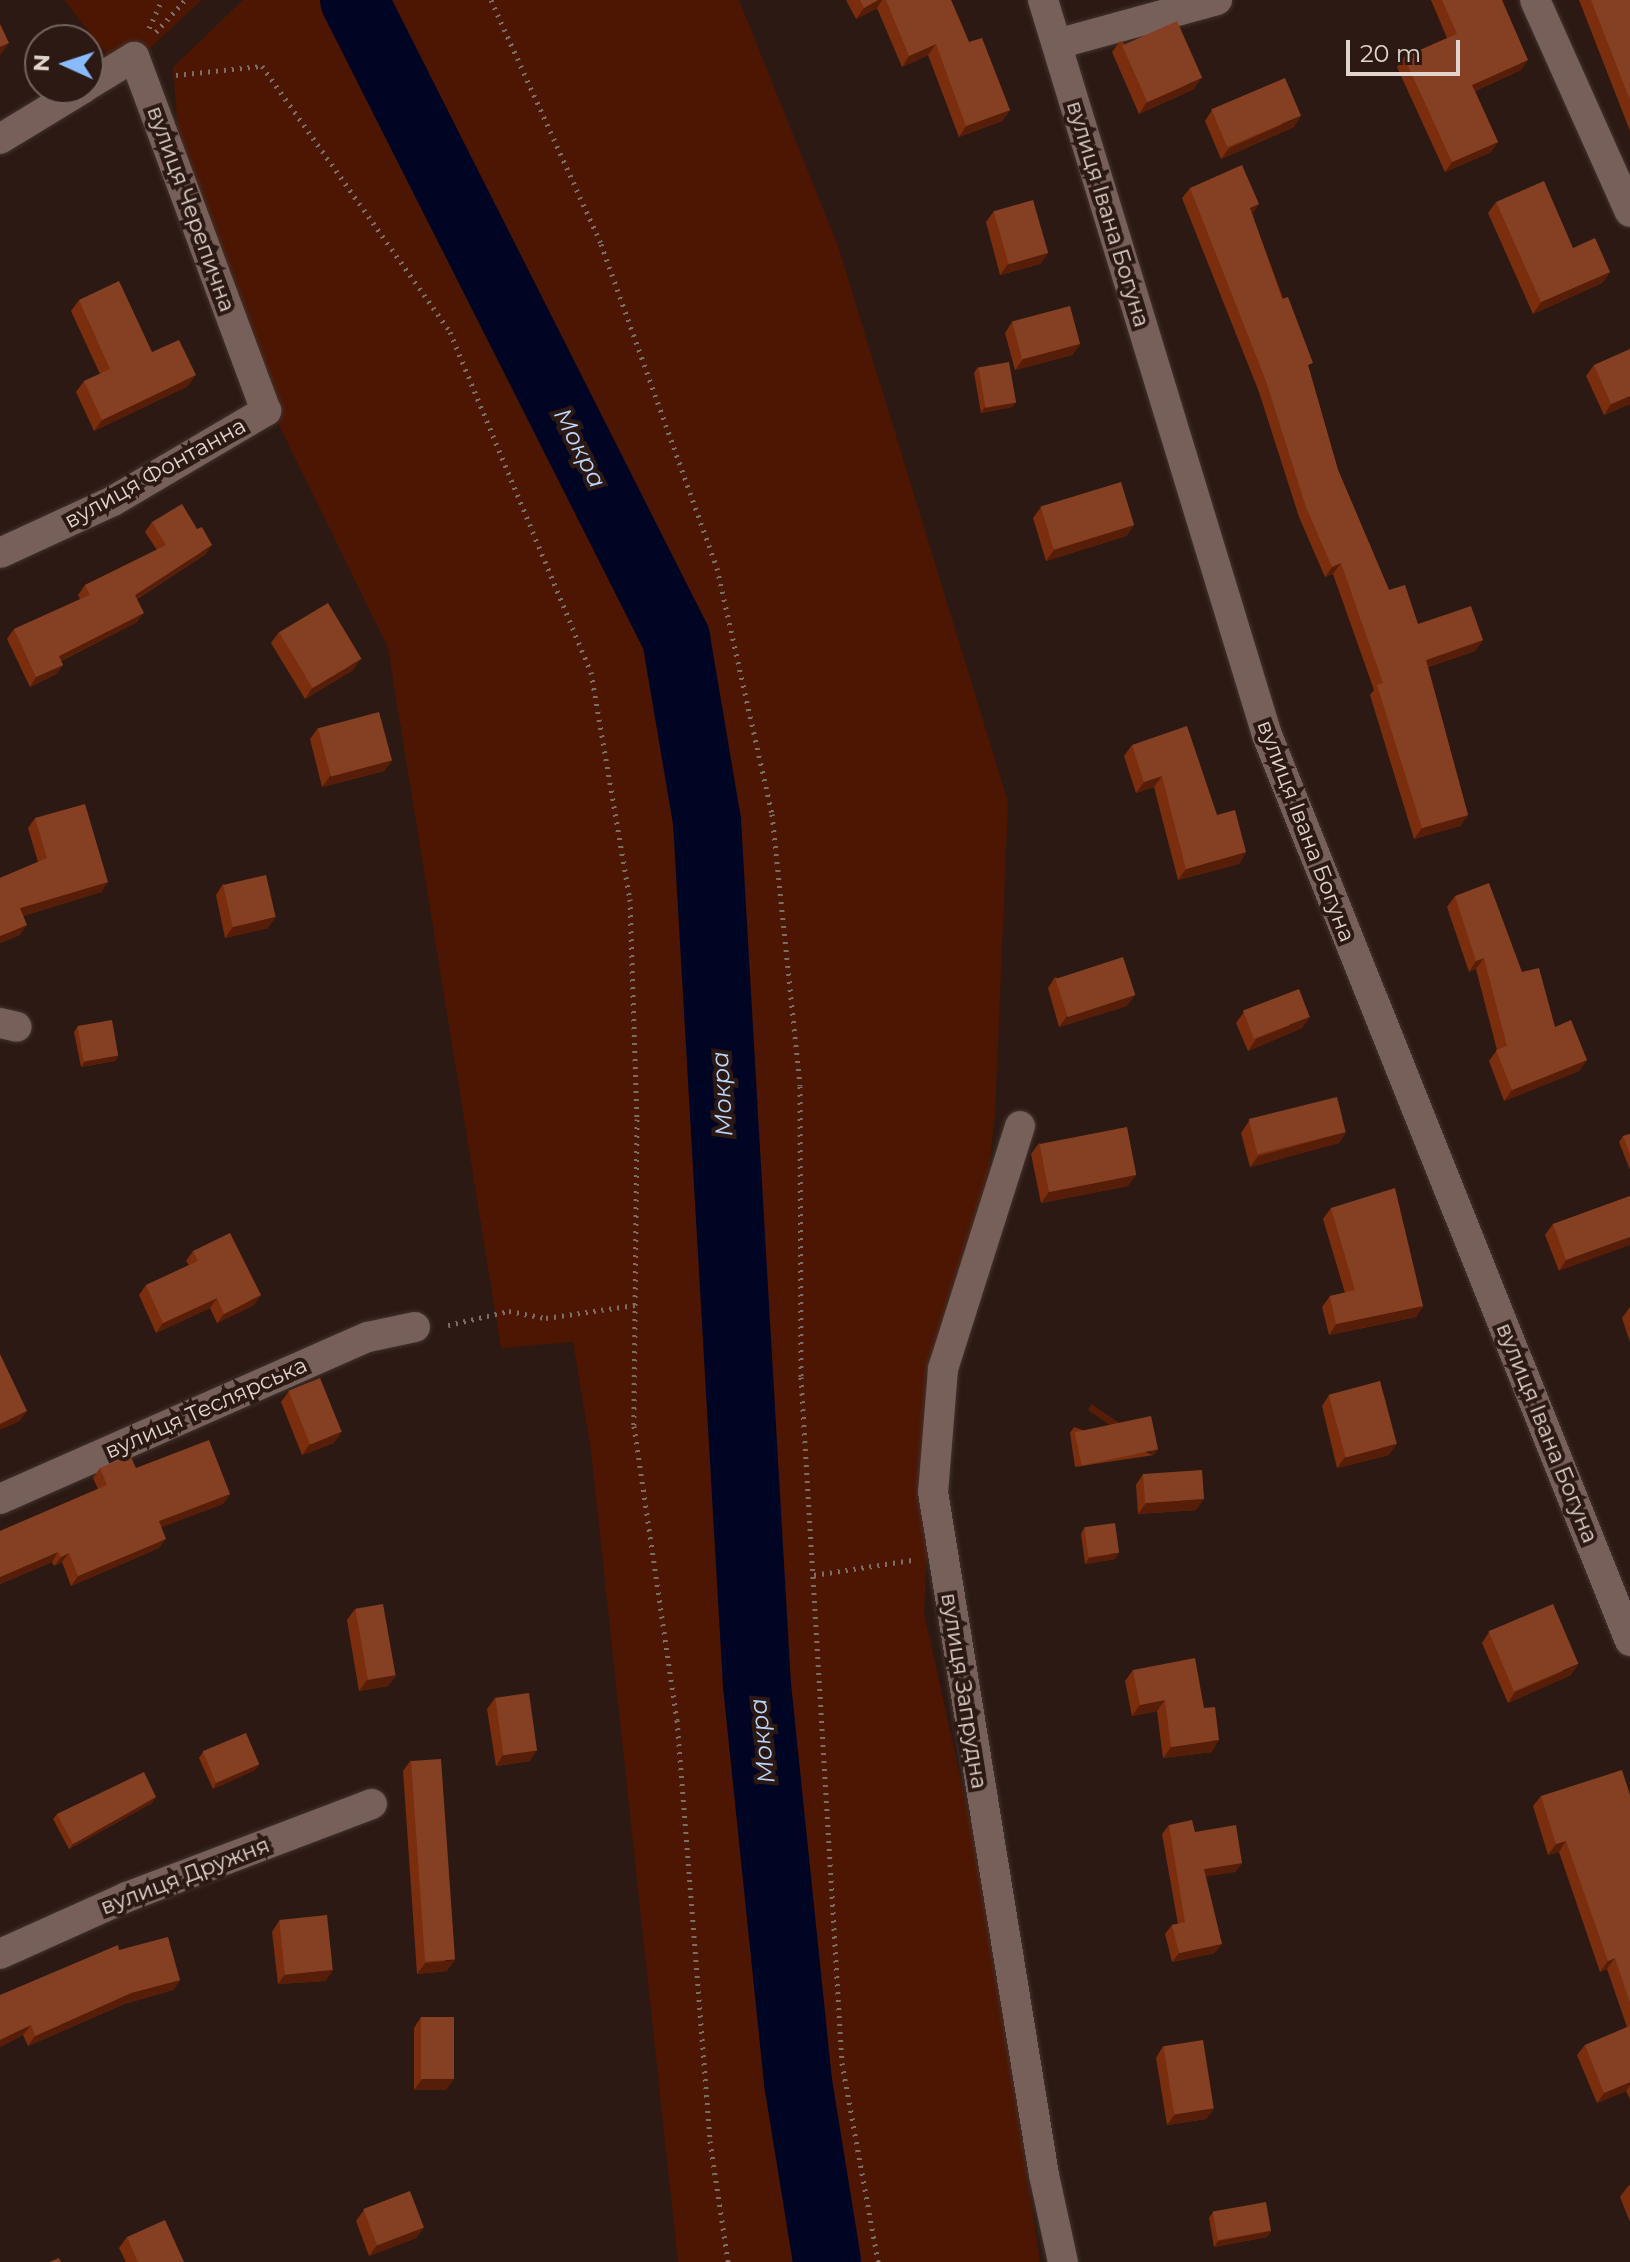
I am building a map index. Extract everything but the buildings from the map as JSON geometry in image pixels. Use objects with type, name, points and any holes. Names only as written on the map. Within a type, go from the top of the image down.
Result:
[{"type":"street","name":"вулиця Івана Богуна","points":[[1043,0],[1267,735],[1630,1641]]},
{"type":"street","points":[[1057,44],[1217,0]]},
{"type":"street","points":[[1535,0],[1630,212]]},
{"type":"street","points":[[104,80],[138,68]]},
{"type":"street","name":"вулиця Черепична","points":[[138,68],[266,411]]},
{"type":"street","points":[[0,139],[58,104]]},
{"type":"street","name":"вулиця Фонтанна","points":[[0,553],[113,501],[266,411]]},
{"type":"street","name":"вулиця Запрудна","points":[[1020,1126],[943,1369],[933,1492],[1044,2175],[1063,2262]]},
{"type":"street","name":"вулиця Теслярська","points":[[0,1499],[368,1337],[415,1327]]},
{"type":"street","name":"вулиця Дружня","points":[[0,1954],[127,1897],[372,1804]]},
{"type":"path","points":[[138,68],[185,0]]},
{"type":"path","points":[[491,0],[601,244],[717,568],[772,814],[800,1086],[801,1377],[842,2063],[878,2262]]},
{"type":"path","points":[[138,68],[262,66],[450,332],[591,672],[630,899],[637,1119],[634,1426],[677,1720],[710,2141],[728,2262]]},
{"type":"path","points":[[415,1327],[452,1325],[509,1311],[546,1318],[635,1305]]},
{"type":"path","points":[[814,1575],[943,1556]]},
{"type":"shaded area","points":[[64,0],[202,0],[122,74],[104,51],[104,24],[83,24]]},
{"type":"shaded area","points":[[243,0],[739,0],[838,246],[1008,802],[995,1115],[979,1260],[933,1441],[924,1613],[986,1893],[1040,2262],[678,2262],[591,1451],[573,1342],[501,1348],[388,648],[234,333],[180,159],[173,67]]},
{"type":"waterway","name":"Мокра","points":[[354,0],[676,638],[707,821],[757,1685],[798,2082],[827,2262]]}]
